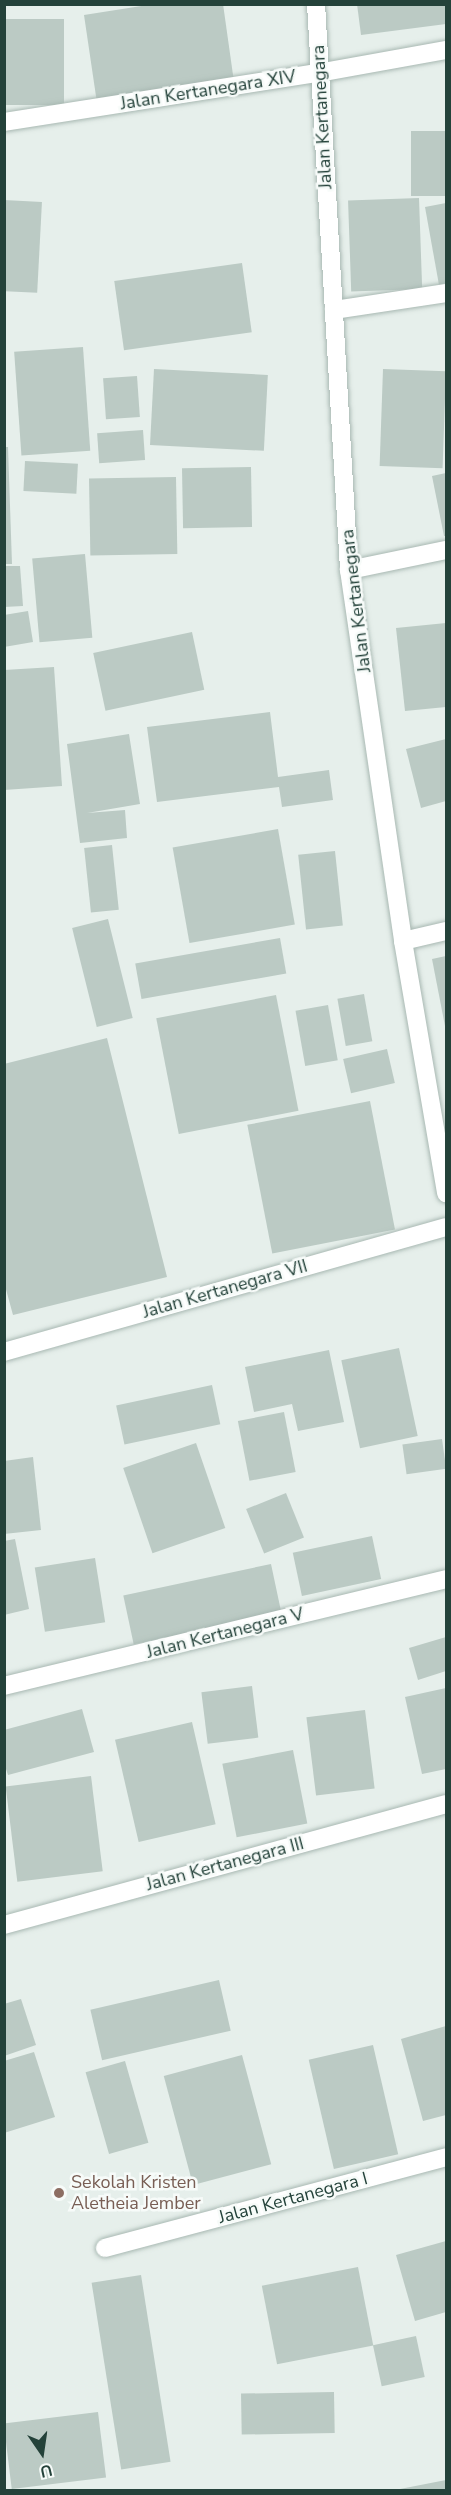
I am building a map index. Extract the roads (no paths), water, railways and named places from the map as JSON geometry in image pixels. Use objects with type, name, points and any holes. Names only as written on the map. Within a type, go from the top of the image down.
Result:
[{"type":"street","name":"Jalan Kertanegara","points":[[316,4],[318,73],[349,570],[404,941],[447,1193]]},
{"type":"street","name":"Jalan Kertanegara XIV","points":[[4,122],[318,73],[447,50]]},
{"type":"street","points":[[334,310],[447,293]]},
{"type":"street","points":[[349,570],[447,550]]},
{"type":"street","points":[[404,941],[447,931]]},
{"type":"street","name":"Jalan Kertanegara VII","points":[[4,1352],[447,1227]]},
{"type":"street","name":"Jalan Kertanegara V","points":[[4,1686],[447,1579]]},
{"type":"street","name":"Jalan Kertanegara III","points":[[4,1925],[447,1804]]},
{"type":"street","name":"Jalan Kertanegara I","points":[[105,2248],[447,2157]]},
{"type":"place","name":"Sekolah Kristen Aletheia Jember","points":[[59,2193]]}]
